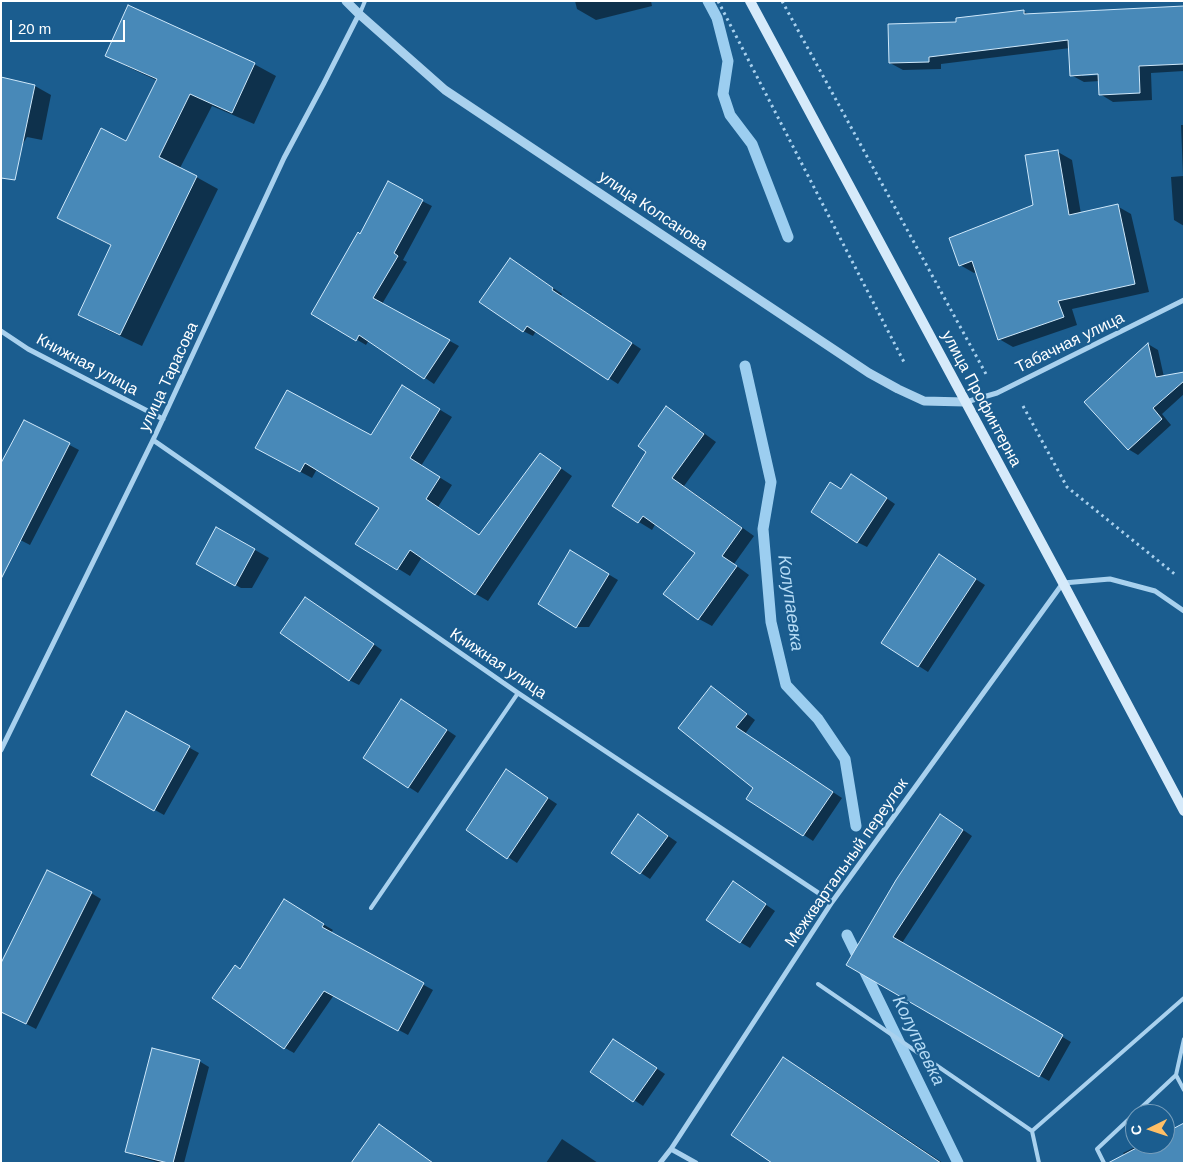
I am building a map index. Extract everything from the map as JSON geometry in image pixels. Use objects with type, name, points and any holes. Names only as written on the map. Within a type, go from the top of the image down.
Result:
[{"type":"main road","name":"улица Профинтерна","points":[[750,1],[1184,811]]},
{"type":"street","name":"улица Колсанова","points":[[346,1],[445,90],[869,373],[898,389],[924,400],[965,402]]},
{"type":"street","name":"улица Тарасова","points":[[1,750],[153,440],[284,158],[359,14]]},
{"type":"street","name":"Табачная улица","points":[[965,402],[997,392],[1184,300]]},
{"type":"street","name":"Книжная улица","points":[[1,332],[28,349],[163,419]]},
{"type":"street","name":"Книжная улица","points":[[153,440],[518,693],[832,902]]},
{"type":"street","points":[[1063,582],[1110,579],[1155,591],[1184,611]]},
{"type":"street","name":"Межквартальный переулок","points":[[660,1163],[832,902],[1063,582]]},
{"type":"street","points":[[671,1149],[696,1163]]},
{"type":"lane","points":[[359,14],[365,1]]},
{"type":"lane","points":[[371,908],[518,693]]},
{"type":"lane","points":[[818,984],[1032,1131],[1040,1163]]},
{"type":"lane","points":[[1032,1131],[1184,998]]},
{"type":"lane","points":[[1104,1163],[1097,1149],[1176,1075],[1184,1039]]},
{"type":"lane","points":[[1176,1075],[1184,1090]]},
{"type":"path","points":[[718,1],[924,400]]},
{"type":"path","points":[[782,1],[997,392],[1022,405],[1067,487],[1184,581]]},
{"type":"building","points":[[128,5],[255,63],[232,113],[190,94],[159,157],[197,176],[120,335],[78,315],[111,245],[57,218],[101,128],[126,141],[157,79],[105,56]]},
{"type":"building","points":[[1184,6],[1184,64],[1139,66],[1140,93],[1099,95],[1098,74],[1070,76],[1068,40],[929,57],[929,62],[889,63],[888,24],[956,22],[956,18],[1024,10],[1024,14]]},
{"type":"building","points":[[1,77],[35,85],[15,180],[1,178]]},
{"type":"building","points":[[1058,150],[1069,215],[1118,204],[1135,284],[1058,301],[1064,317],[998,340],[972,261],[959,266],[949,238],[1033,205],[1025,155]]},
{"type":"building","points":[[388,181],[423,200],[394,253],[398,256],[373,298],[450,340],[424,379],[359,335],[356,341],[311,314],[358,232],[360,234]]},
{"type":"building","points":[[510,258],[553,288],[552,290],[632,343],[608,380],[527,326],[523,332],[479,302]]},
{"type":"building","points":[[1148,343],[1156,377],[1184,372],[1184,381],[1153,408],[1162,419],[1128,450],[1084,402]]},
{"type":"building","points":[[402,385],[440,409],[410,458],[440,477],[426,499],[479,535],[540,453],[561,468],[475,595],[410,550],[397,570],[355,544],[379,508],[305,463],[300,472],[255,448],[287,390],[371,435]]},
{"type":"building","points":[[666,406],[704,434],[672,478],[742,528],[722,556],[737,566],[698,620],[663,594],[695,553],[643,516],[638,523],[612,506],[646,452],[638,446]]},
{"type":"building","points":[[24,420],[70,443],[1,579],[1,463]]},
{"type":"building","points":[[851,474],[887,498],[857,543],[811,512],[830,482],[841,489]]},
{"type":"building","points":[[216,527],[255,549],[235,586],[196,564]]},
{"type":"building","points":[[570,550],[609,574],[576,628],[538,604]]},
{"type":"building","points":[[939,554],[976,579],[918,667],[881,643]]},
{"type":"building","points":[[305,597],[374,644],[349,681],[280,633]]},
{"type":"building","points":[[711,686],[747,714],[736,727],[833,792],[803,836],[746,799],[753,788],[678,728]]},
{"type":"building","points":[[401,699],[447,730],[408,788],[363,758]]},
{"type":"building","points":[[126,711],[190,746],[154,811],[91,775]]},
{"type":"building","points":[[506,769],[548,798],[507,859],[466,830]]},
{"type":"building","points":[[638,814],[668,836],[640,874],[611,853]]},
{"type":"building","points":[[940,814],[963,830],[893,937],[1063,1035],[1039,1077],[846,965],[896,880]]},
{"type":"building","points":[[47,870],[92,892],[26,1024],[1,1012],[1,963]]},
{"type":"building","points":[[733,881],[766,904],[740,943],[706,920]]},
{"type":"building","points":[[284,899],[324,924],[322,927],[424,983],[398,1031],[324,991],[284,1049],[212,998],[235,965],[240,969]]},
{"type":"building","points":[[613,1039],[657,1068],[633,1102],[590,1072]]},
{"type":"building","points":[[152,1048],[200,1060],[173,1163],[125,1152]]},
{"type":"building","points":[[783,1057],[941,1163],[772,1163],[731,1135]]},
{"type":"building","points":[[1184,1123],[1184,1163],[1108,1163],[1125,1154],[1175,1154],[1175,1128]]},
{"type":"building","points":[[379,1124],[433,1163],[351,1163]]},
{"type":"waterway","name":"Колупаевка","points":[[708,1],[717,18],[728,61],[723,94],[730,115],[752,144],[788,237]]},
{"type":"waterway","name":"Колупаевка","points":[[745,366],[771,482],[763,529],[771,622],[786,685],[818,719],[845,759],[856,826]]},
{"type":"waterway","name":"Колупаевка","points":[[847,935],[958,1163]]}]
